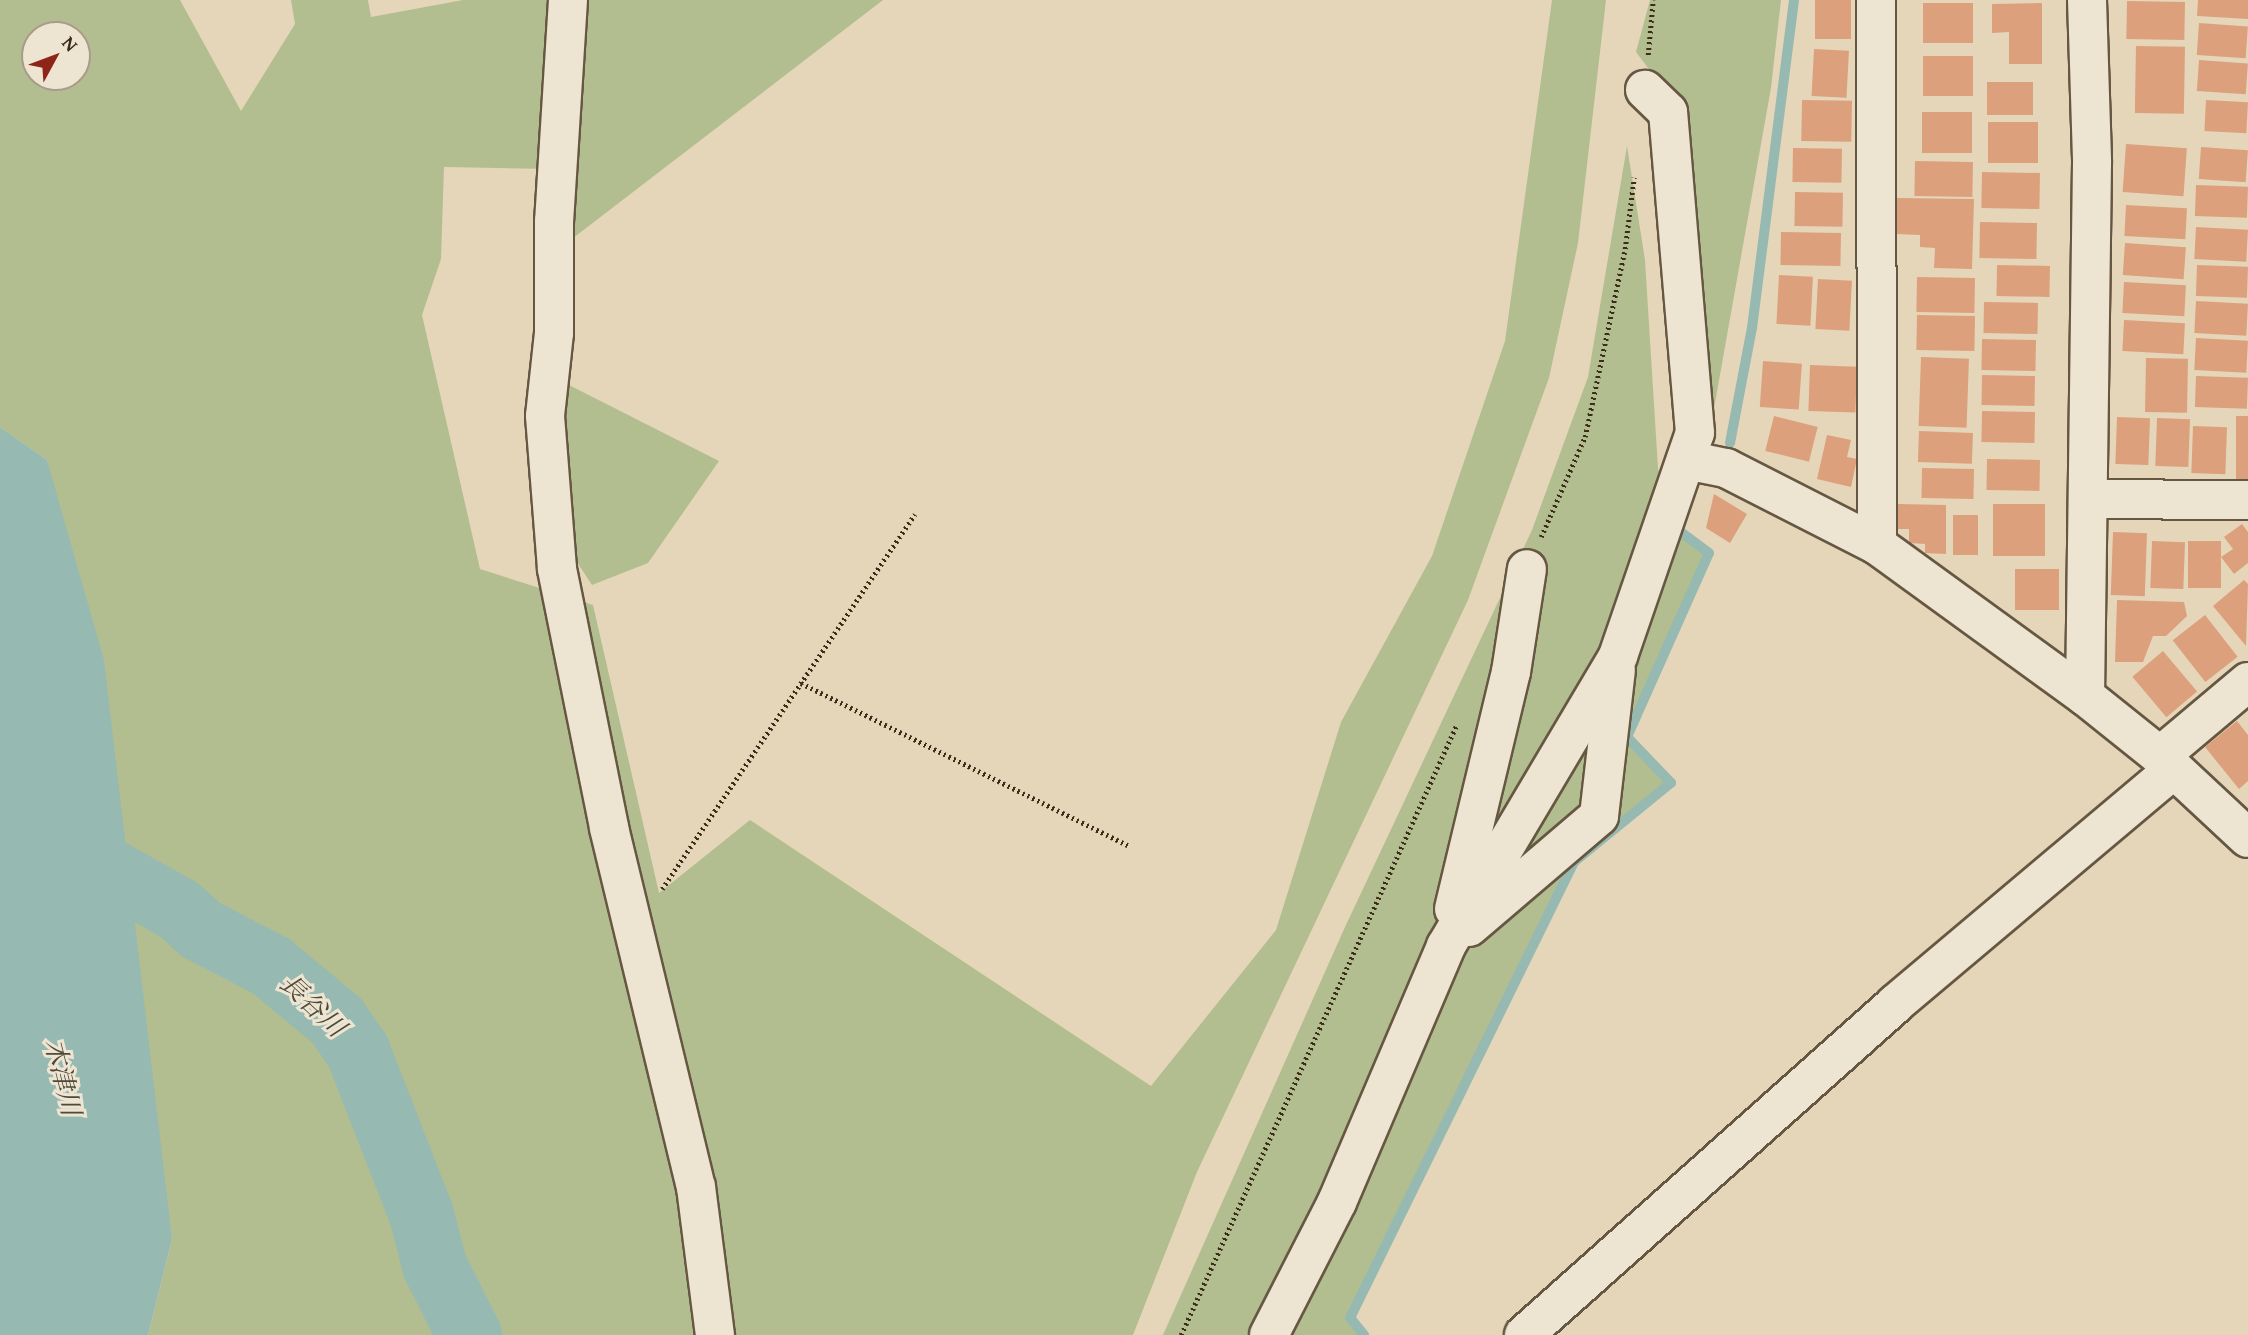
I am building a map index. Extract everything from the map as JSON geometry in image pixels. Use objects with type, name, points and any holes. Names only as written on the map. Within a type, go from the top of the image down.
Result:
[{"type":"street","points":[[568,0],[554,221],[554,333],[545,416],[558,569],[634,931],[696,1187],[715,1335]]},
{"type":"street","points":[[1876,0],[1877,545]]},
{"type":"street","points":[[2085,696],[2090,499],[2092,163],[2087,0]]},
{"type":"street","points":[[1269,1335],[1337,1202],[1446,946],[1618,656],[1695,433],[1668,112],[1645,90]]},
{"type":"street","points":[[1686,460],[1726,468],[1877,545],[2085,696],[2167,763],[2248,838]]},
{"type":"street","points":[[2090,499],[2248,500]]},
{"type":"street","points":[[1446,946],[1511,671],[1527,569]]},
{"type":"street","points":[[1446,946],[1599,816],[1618,656]]},
{"type":"street","points":[[1524,1335],[2167,763],[2248,682]]},
{"type":"path","points":[[1645,90],[1653,0]]},
{"type":"path","points":[[1527,569],[1585,437],[1623,262],[1635,170]]},
{"type":"path","points":[[634,931],[915,514]]},
{"type":"path","points":[[801,683],[1128,845]]},
{"type":"path","points":[[1181,1335],[1459,720]]},
{"type":"green space","points":[[0,0],[180,0],[241,111],[295,24],[291,0],[368,0],[371,17],[463,0],[551,0],[550,169],[444,167],[441,259],[422,315],[480,569],[593,605],[659,893],[750,820],[1151,1086],[1276,930],[1341,722],[1432,556],[1505,341],[1552,0],[1606,0],[1578,243],[1549,378],[1468,600],[1197,1172],[1133,1335],[148,1335],[172,1239],[47,460],[0,427]]},
{"type":"green space","points":[[581,0],[883,0],[564,245]]},
{"type":"green space","points":[[1650,0],[1781,0],[1771,88],[1707,448],[1654,76],[1636,52]]},
{"type":"green space","points":[[1627,146],[1645,260],[1658,468],[1673,529],[1709,553],[1627,737],[1671,783],[1574,862],[1350,1318],[1364,1335],[1163,1335],[1345,927],[1532,530],[1588,377]]},
{"type":"green space","points":[[563,382],[719,461],[648,563],[592,585],[567,547]]},
{"type":"water","name":"木津川","points":[[0,427],[47,460],[104,660],[172,1239],[148,1335],[0,1335]]},
{"type":"building","points":[[1815,0],[1851,0],[1851,39],[1815,39]]},
{"type":"building","points":[[2198,0],[2248,0],[2248,19],[2197,16]]},
{"type":"building","points":[[2127,1],[2185,2],[2184,40],[2126,39]]},
{"type":"building","points":[[1923,3],[1973,3],[1973,43],[1923,43]]},
{"type":"building","points":[[2042,3],[2042,64],[2009,64],[2009,32],[1992,33],[1992,4]]},
{"type":"building","points":[[2199,23],[2248,26],[2246,58],[2197,55]]},
{"type":"building","points":[[2136,46],[2185,47],[2184,114],[2135,113]]},
{"type":"building","points":[[1814,49],[1849,51],[1846,98],[1812,96]]},
{"type":"building","points":[[1923,56],[1973,56],[1973,96],[1923,96]]},
{"type":"building","points":[[2199,60],[2248,63],[2246,94],[2197,91]]},
{"type":"building","points":[[1987,82],[2033,82],[2033,115],[1987,115]]},
{"type":"building","points":[[1802,100],[1852,101],[1851,142],[1801,141]]},
{"type":"building","points":[[2206,100],[2248,102],[2246,133],[2204,131]]},
{"type":"building","points":[[1922,112],[1972,112],[1972,153],[1922,153]]},
{"type":"building","points":[[1988,122],[2038,122],[2038,163],[1988,163]]},
{"type":"building","points":[[2126,144],[2187,148],[2184,196],[2123,192]]},
{"type":"building","points":[[2201,147],[2248,150],[2246,182],[2199,179]]},
{"type":"building","points":[[1793,148],[1842,149],[1841,183],[1792,182]]},
{"type":"building","points":[[1915,161],[1973,162],[1972,197],[1914,196]]},
{"type":"building","points":[[1982,172],[2040,173],[2039,209],[1981,208]]},
{"type":"building","points":[[2196,185],[2248,187],[2247,218],[2195,216]]},
{"type":"building","points":[[1795,192],[1843,193],[1842,227],[1794,226]]},
{"type":"building","points":[[1897,198],[1974,199],[1972,269],[1934,268],[1935,248],[1920,247],[1920,235],[1896,234]]},
{"type":"building","points":[[2126,205],[2187,208],[2185,239],[2124,236]]},
{"type":"building","points":[[1980,222],[2037,223],[2036,259],[1979,258]]},
{"type":"building","points":[[2196,227],[2248,230],[2246,262],[2194,259]]},
{"type":"building","points":[[1781,232],[1841,233],[1840,266],[1780,265]]},
{"type":"building","points":[[2125,243],[2186,247],[2184,279],[2123,275]]},
{"type":"building","points":[[1997,265],[2050,266],[2049,297],[1996,296]]},
{"type":"building","points":[[2197,265],[2248,267],[2247,298],[2196,296]]},
{"type":"building","points":[[1779,275],[1813,277],[1810,326],[1776,324]]},
{"type":"building","points":[[1917,277],[1975,278],[1974,313],[1916,312]]},
{"type":"building","points":[[1818,279],[1852,281],[1849,331],[1815,329]]},
{"type":"building","points":[[2124,282],[2186,285],[2184,316],[2122,313]]},
{"type":"building","points":[[2196,301],[2248,304],[2246,336],[2194,333]]},
{"type":"building","points":[[1984,302],[2038,303],[2037,334],[1983,333]]},
{"type":"building","points":[[1917,315],[1975,316],[1974,351],[1916,350]]},
{"type":"building","points":[[2124,320],[2185,323],[2183,354],[2122,351]]},
{"type":"building","points":[[2196,338],[2248,341],[2246,373],[2194,370]]},
{"type":"building","points":[[1982,339],[2036,340],[2035,371],[1981,370]]},
{"type":"building","points":[[1921,357],[1969,359],[1967,428],[1919,426]]},
{"type":"building","points":[[2146,358],[2188,359],[2187,413],[2145,412]]},
{"type":"building","points":[[1763,361],[1802,364],[1799,410],[1760,407]]},
{"type":"building","points":[[1810,365],[1857,367],[1855,413],[1808,411]]},
{"type":"building","points":[[1982,375],[2035,376],[2034,406],[1981,405]]},
{"type":"building","points":[[2196,376],[2248,378],[2247,409],[2195,407]]},
{"type":"building","points":[[1982,411],[2035,412],[2034,443],[1981,442]]},
{"type":"building","points":[[1774,416],[1818,427],[1809,462],[1765,451]]},
{"type":"building","points":[[2236,416],[2248,416],[2248,482],[2236,482]]},
{"type":"building","points":[[2117,417],[2150,418],[2148,465],[2115,464]]},
{"type":"building","points":[[2157,418],[2190,419],[2188,467],[2155,466]]},
{"type":"building","points":[[2193,426],[2227,427],[2225,474],[2191,473]]},
{"type":"building","points":[[1919,431],[1973,433],[1972,464],[1918,462]]},
{"type":"building","points":[[1827,435],[1851,440],[1847,457],[1857,459],[1851,487],[1817,479]]},
{"type":"building","points":[[1987,459],[2040,460],[2039,491],[1986,490]]},
{"type":"building","points":[[1922,468],[1974,469],[1973,499],[1921,498]]},
{"type":"building","points":[[1714,494],[1747,514],[1730,543],[1706,528]]},
{"type":"building","points":[[1898,504],[1946,505],[1946,554],[1925,553],[1925,544],[1909,543],[1909,529],[1898,529]]},
{"type":"building","points":[[1993,504],[2045,504],[2045,556],[1993,556]]},
{"type":"building","points":[[1953,515],[1978,515],[1978,555],[1953,555]]},
{"type":"building","points":[[2242,524],[2248,532],[2248,563],[2234,574],[2221,557],[2233,549],[2224,537]]},
{"type":"building","points":[[2113,532],[2147,533],[2145,596],[2111,595]]},
{"type":"building","points":[[2152,541],[2185,542],[2183,589],[2150,588]]},
{"type":"building","points":[[2188,541],[2221,541],[2221,588],[2188,588]]},
{"type":"building","points":[[2015,569],[2059,569],[2059,610],[2015,610]]},
{"type":"building","points":[[2244,580],[2248,584],[2246,646],[2213,606]]},
{"type":"building","points":[[2117,600],[2184,602],[2187,616],[2166,636],[2153,636],[2143,662],[2115,662]]},
{"type":"building","points":[[2205,615],[2238,657],[2205,682],[2173,640]]},
{"type":"building","points":[[2163,651],[2197,692],[2166,717],[2132,677]]},
{"type":"building","points":[[2237,721],[2248,735],[2248,781],[2239,789],[2205,747]]},
{"type":"waterway","points":[[1730,443],[1752,328],[1794,0]]},
{"type":"waterway","points":[[1364,1335],[1350,1318],[1574,862],[1671,783],[1627,737],[1709,553],[1674,527]]},
{"type":"waterway","name":"長谷川","points":[[0,813],[178,909],[200,929],[271,966],[336,1020],[357,1050],[421,1214],[434,1265],[469,1335]]}]
